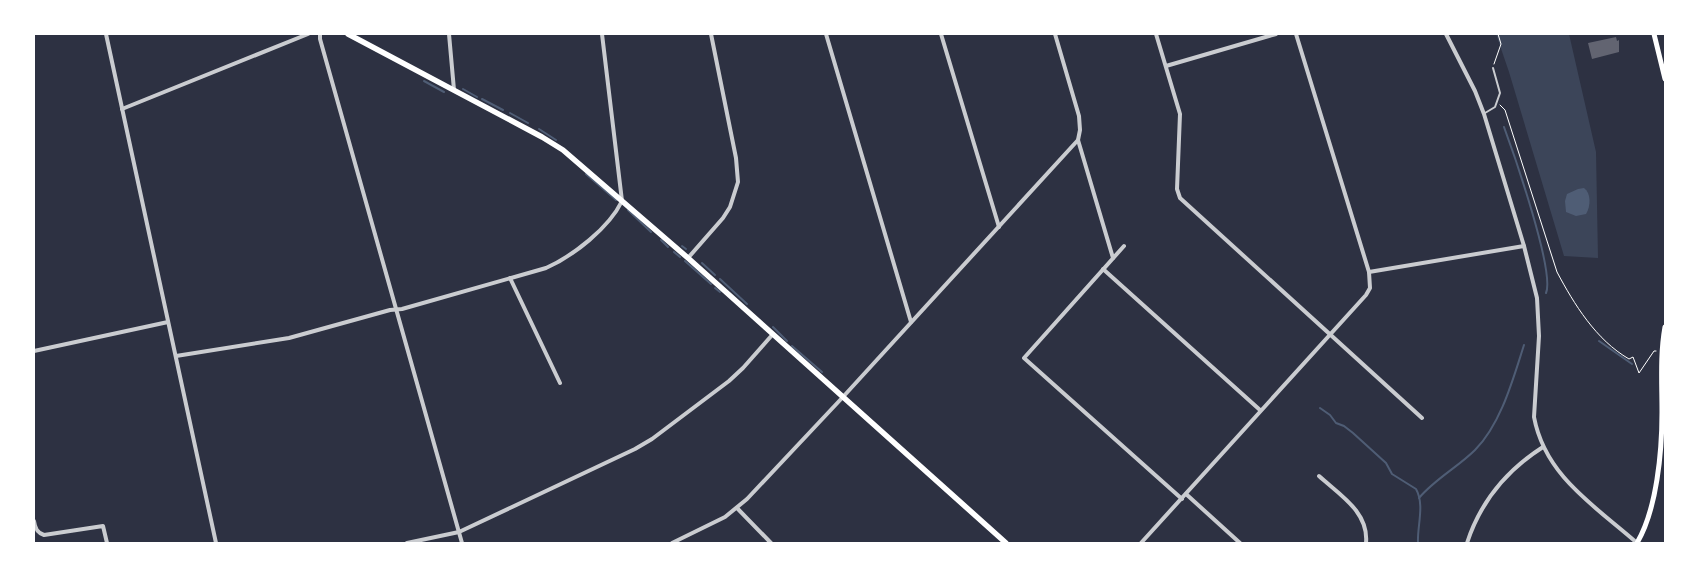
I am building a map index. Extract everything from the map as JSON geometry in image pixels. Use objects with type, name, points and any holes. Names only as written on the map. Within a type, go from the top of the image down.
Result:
[{"type":"main road","points":[[348,34],[552,143],[575,160],[688,258],[1006,543]]},
{"type":"main road","points":[[1654,34],[1665,79]]},
{"type":"main road","points":[[1637,543],[1648,522],[1654,496],[1664,412],[1662,352],[1665,327]]},
{"type":"street","points":[[106,34],[216,543]]},
{"type":"street","points":[[122,109],[308,34]]},
{"type":"street","points":[[320,34],[462,543]]},
{"type":"street","points":[[449,34],[454,90]]},
{"type":"street","points":[[176,356],[289,338],[546,268],[561,261],[593,236],[619,208],[622,201],[602,34]]},
{"type":"street","points":[[688,258],[723,218],[730,207],[738,182],[736,158],[711,34]]},
{"type":"street","points":[[826,34],[912,322]]},
{"type":"street","points":[[942,34],[999,227]]},
{"type":"street","points":[[1055,34],[1079,116],[1080,130],[1078,140],[1113,258]]},
{"type":"street","points":[[1156,34],[1180,114],[1177,189],[1180,198],[1422,418]]},
{"type":"street","points":[[1166,66],[1276,34]]},
{"type":"street","points":[[1141,543],[1366,295],[1370,288],[1369,272],[1296,34]]},
{"type":"street","points":[[1446,34],[1475,91],[1484,114],[1534,282],[1539,316],[1534,417],[1543,447],[1559,473],[1637,543]]},
{"type":"street","points":[[672,543],[709,526],[737,508],[842,398],[1078,140]]},
{"type":"street","points":[[1124,246],[1024,358],[1182,499]]},
{"type":"street","points":[[1369,272],[1524,246]]},
{"type":"street","points":[[1103,269],[1260,410]]},
{"type":"street","points":[[510,278],[560,383]]},
{"type":"street","points":[[34,351],[168,322]]},
{"type":"street","points":[[407,543],[459,532],[652,439],[743,368],[773,334]]},
{"type":"street","points":[[1467,543],[1476,520],[1492,493],[1516,467],[1543,447]]},
{"type":"street","points":[[1319,476],[1361,515],[1366,533],[1366,543]]},
{"type":"street","points":[[1186,494],[1240,543]]},
{"type":"street","points":[[737,508],[771,543]]},
{"type":"street","points":[[34,521],[36,530],[39,534],[44,535],[103,526],[107,543]]},
{"type":"lane","points":[[1484,114],[1495,107],[1500,93],[1493,68]]},
{"type":"path","points":[[1493,68],[1501,44],[1498,34]]},
{"type":"path","points":[[1498,103],[1505,110],[1549,250],[1557,272],[1568,293],[1601,336],[1618,352],[1629,359],[1633,356],[1639,373],[1654,351]]},
{"type":"shaded area","points":[[1496,34],[1569,34],[1596,152],[1598,258],[1564,256]]},
{"type":"shaded area","points":[[1584,188],[1590,200],[1586,214],[1576,216],[1566,212],[1565,201],[1567,194]]},
{"type":"building","points":[[1616,37],[1617,41],[1619,40],[1619,52],[1592,59],[1588,43]]},
{"type":"waterway","points":[[424,81],[444,92]]},
{"type":"waterway","points":[[463,89],[477,97]]},
{"type":"waterway","points":[[482,99],[503,110]]},
{"type":"waterway","points":[[510,113],[528,123]]},
{"type":"waterway","points":[[1504,127],[1539,238],[1545,262],[1546,293]]},
{"type":"waterway","points":[[539,129],[556,140]]},
{"type":"waterway","points":[[586,174],[616,200]]},
{"type":"waterway","points":[[628,210],[651,232]]},
{"type":"waterway","points":[[661,240],[668,247]]},
{"type":"waterway","points":[[682,246],[686,249]]},
{"type":"waterway","points":[[674,252],[680,257]]},
{"type":"waterway","points":[[685,261],[711,284]]},
{"type":"waterway","points":[[702,263],[715,275]]},
{"type":"waterway","points":[[720,279],[747,304]]},
{"type":"waterway","points":[[715,288],[720,292]]},
{"type":"waterway","points":[[773,327],[787,341]]},
{"type":"waterway","points":[[1599,341],[1632,364]]},
{"type":"waterway","points":[[1419,498],[1475,450],[1484,439],[1505,400],[1524,345]]},
{"type":"waterway","points":[[792,346],[822,372]]},
{"type":"waterway","points":[[1320,408],[1330,415],[1336,423],[1353,433],[1386,463],[1392,474],[1416,489],[1420,502],[1418,543]]}]
